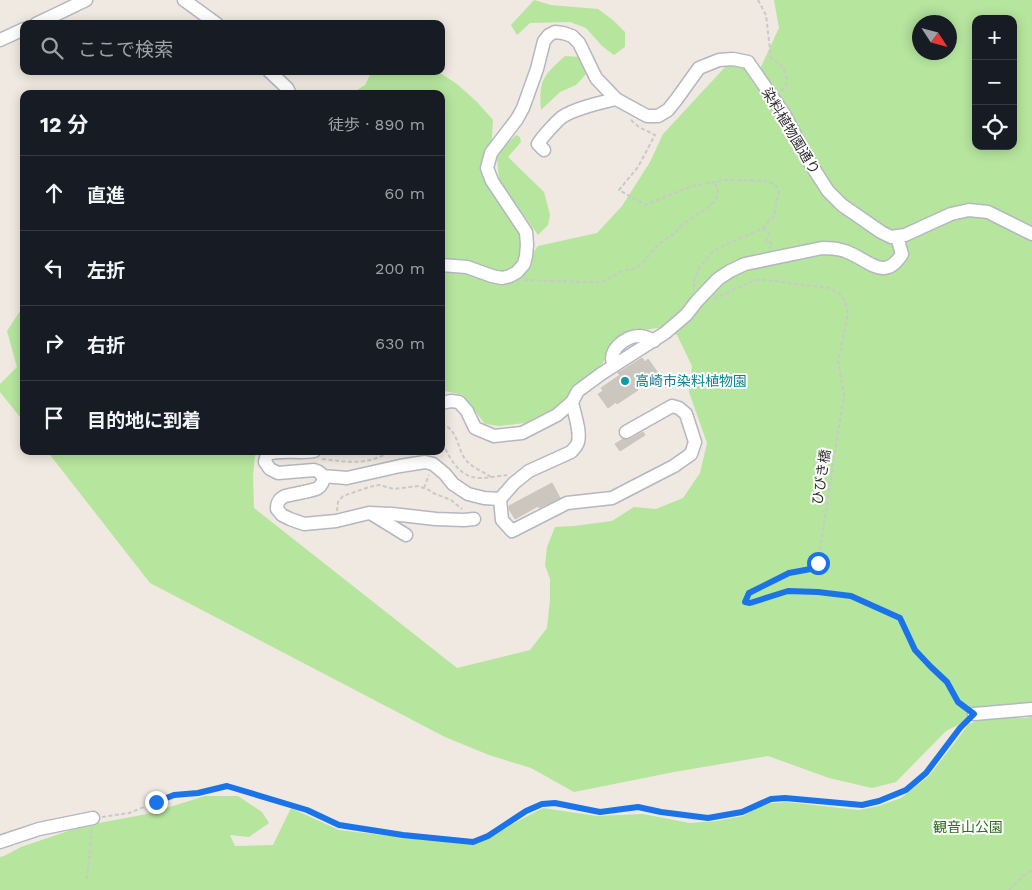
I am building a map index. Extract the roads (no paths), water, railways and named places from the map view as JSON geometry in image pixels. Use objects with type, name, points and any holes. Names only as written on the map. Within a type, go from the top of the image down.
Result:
[{"type":"street","points":[[44,20],[86,0]]},
{"type":"street","points":[[184,0],[212,20]]},
{"type":"street","points":[[0,40],[20,31]]},
{"type":"street","name":"染料植物園通り","points":[[445,265],[467,267],[502,278],[517,272],[524,264],[527,245],[526,232],[492,181],[487,168],[491,153],[523,108],[544,42],[549,35],[555,32],[563,32],[572,36],[579,43],[596,78],[616,99],[647,116],[658,116],[668,110],[699,68],[719,60],[733,58],[748,62],[784,114],[810,163],[828,191],[842,206],[881,232],[891,237],[897,237]]},
{"type":"street","points":[[273,75],[288,90]]},
{"type":"street","points":[[544,150],[538,144],[541,138],[562,117],[578,110],[616,99]]},
{"type":"street","points":[[445,402],[459,402],[467,410],[475,428],[494,436],[522,433],[557,415],[572,402],[578,391],[665,334],[686,315],[699,298],[718,279],[745,264],[834,247],[847,251],[882,269],[890,267],[898,261],[902,254],[897,237],[951,214],[969,210],[988,212],[1032,234]]},
{"type":"street","points":[[572,402],[578,428],[579,441],[576,447],[571,452],[529,471],[514,483],[500,499],[502,520],[512,531],[567,503],[612,498],[674,466],[691,454],[695,442],[686,414],[679,408],[672,406],[626,432]]},
{"type":"street","points":[[267,455],[265,462],[278,473],[314,470],[319,471],[322,476],[322,484],[318,488],[285,496],[277,503],[277,509],[282,515],[304,524],[336,521],[369,513],[436,519],[472,519]]},
{"type":"street","points":[[322,476],[347,478],[425,462],[433,464],[453,484],[468,494],[500,499]]},
{"type":"street","points":[[369,513],[406,535]]},
{"type":"street","points":[[974,714],[1032,709]]},
{"type":"street","points":[[0,842],[39,829],[94,818]]},
{"type":"place","name":"高崎市染料植物園","points":[[625,381]]},
{"type":"park label","name":"観音山公園","points":[[968,827]]}]
